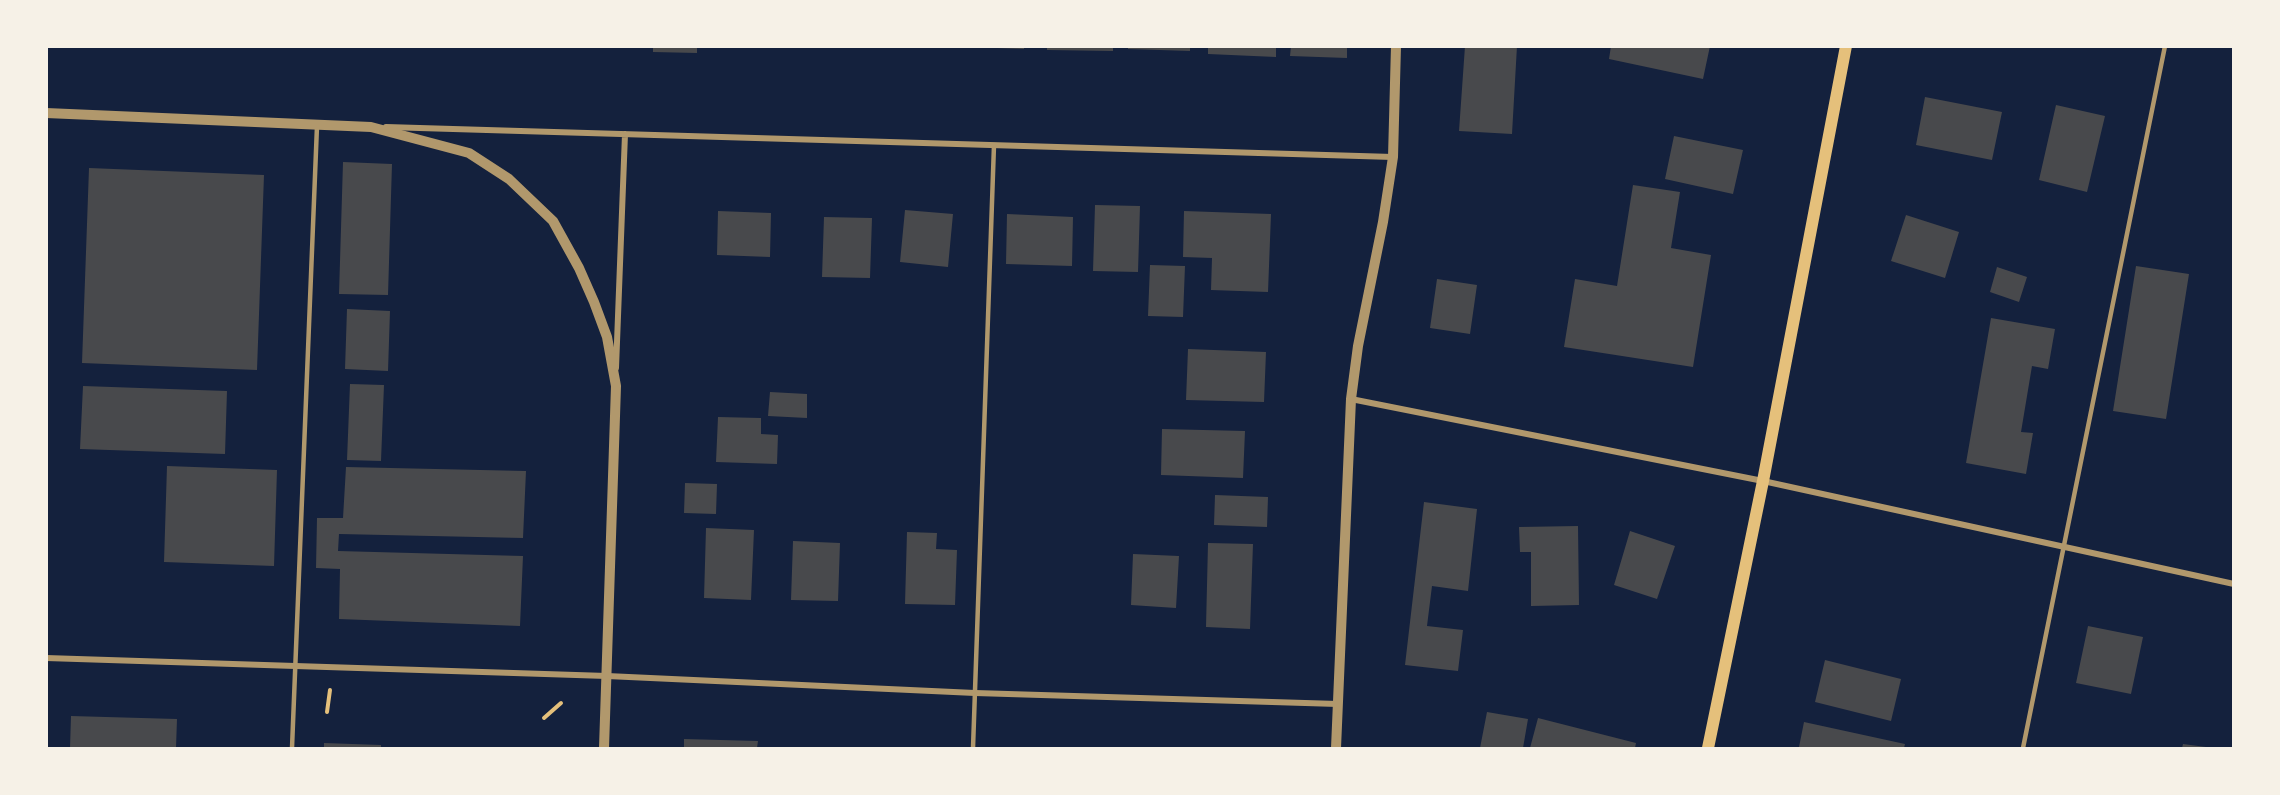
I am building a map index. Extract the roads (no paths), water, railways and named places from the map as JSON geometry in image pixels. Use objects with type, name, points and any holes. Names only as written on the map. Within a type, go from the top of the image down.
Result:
[{"type":"main road","points":[[1708,748],[1763,482],[1846,46]]},
{"type":"street","points":[[1336,748],[1351,399],[1358,346],[1383,222],[1393,157],[1396,46]]},
{"type":"street","points":[[46,113],[371,127],[1393,157]]},
{"type":"street","points":[[371,127],[469,153],[509,179],[553,221],[579,268],[594,302],[607,337],[616,386]]},
{"type":"street","points":[[604,748],[625,134]]},
{"type":"street","points":[[1351,399],[1763,482],[2234,584]]},
{"type":"street","points":[[46,658],[295,668],[607,676],[975,693],[1338,704]]},
{"type":"lane","points":[[2023,748],[2165,46]]},
{"type":"lane","points":[[292,748],[317,124]]},
{"type":"lane","points":[[973,748],[994,145]]}]
